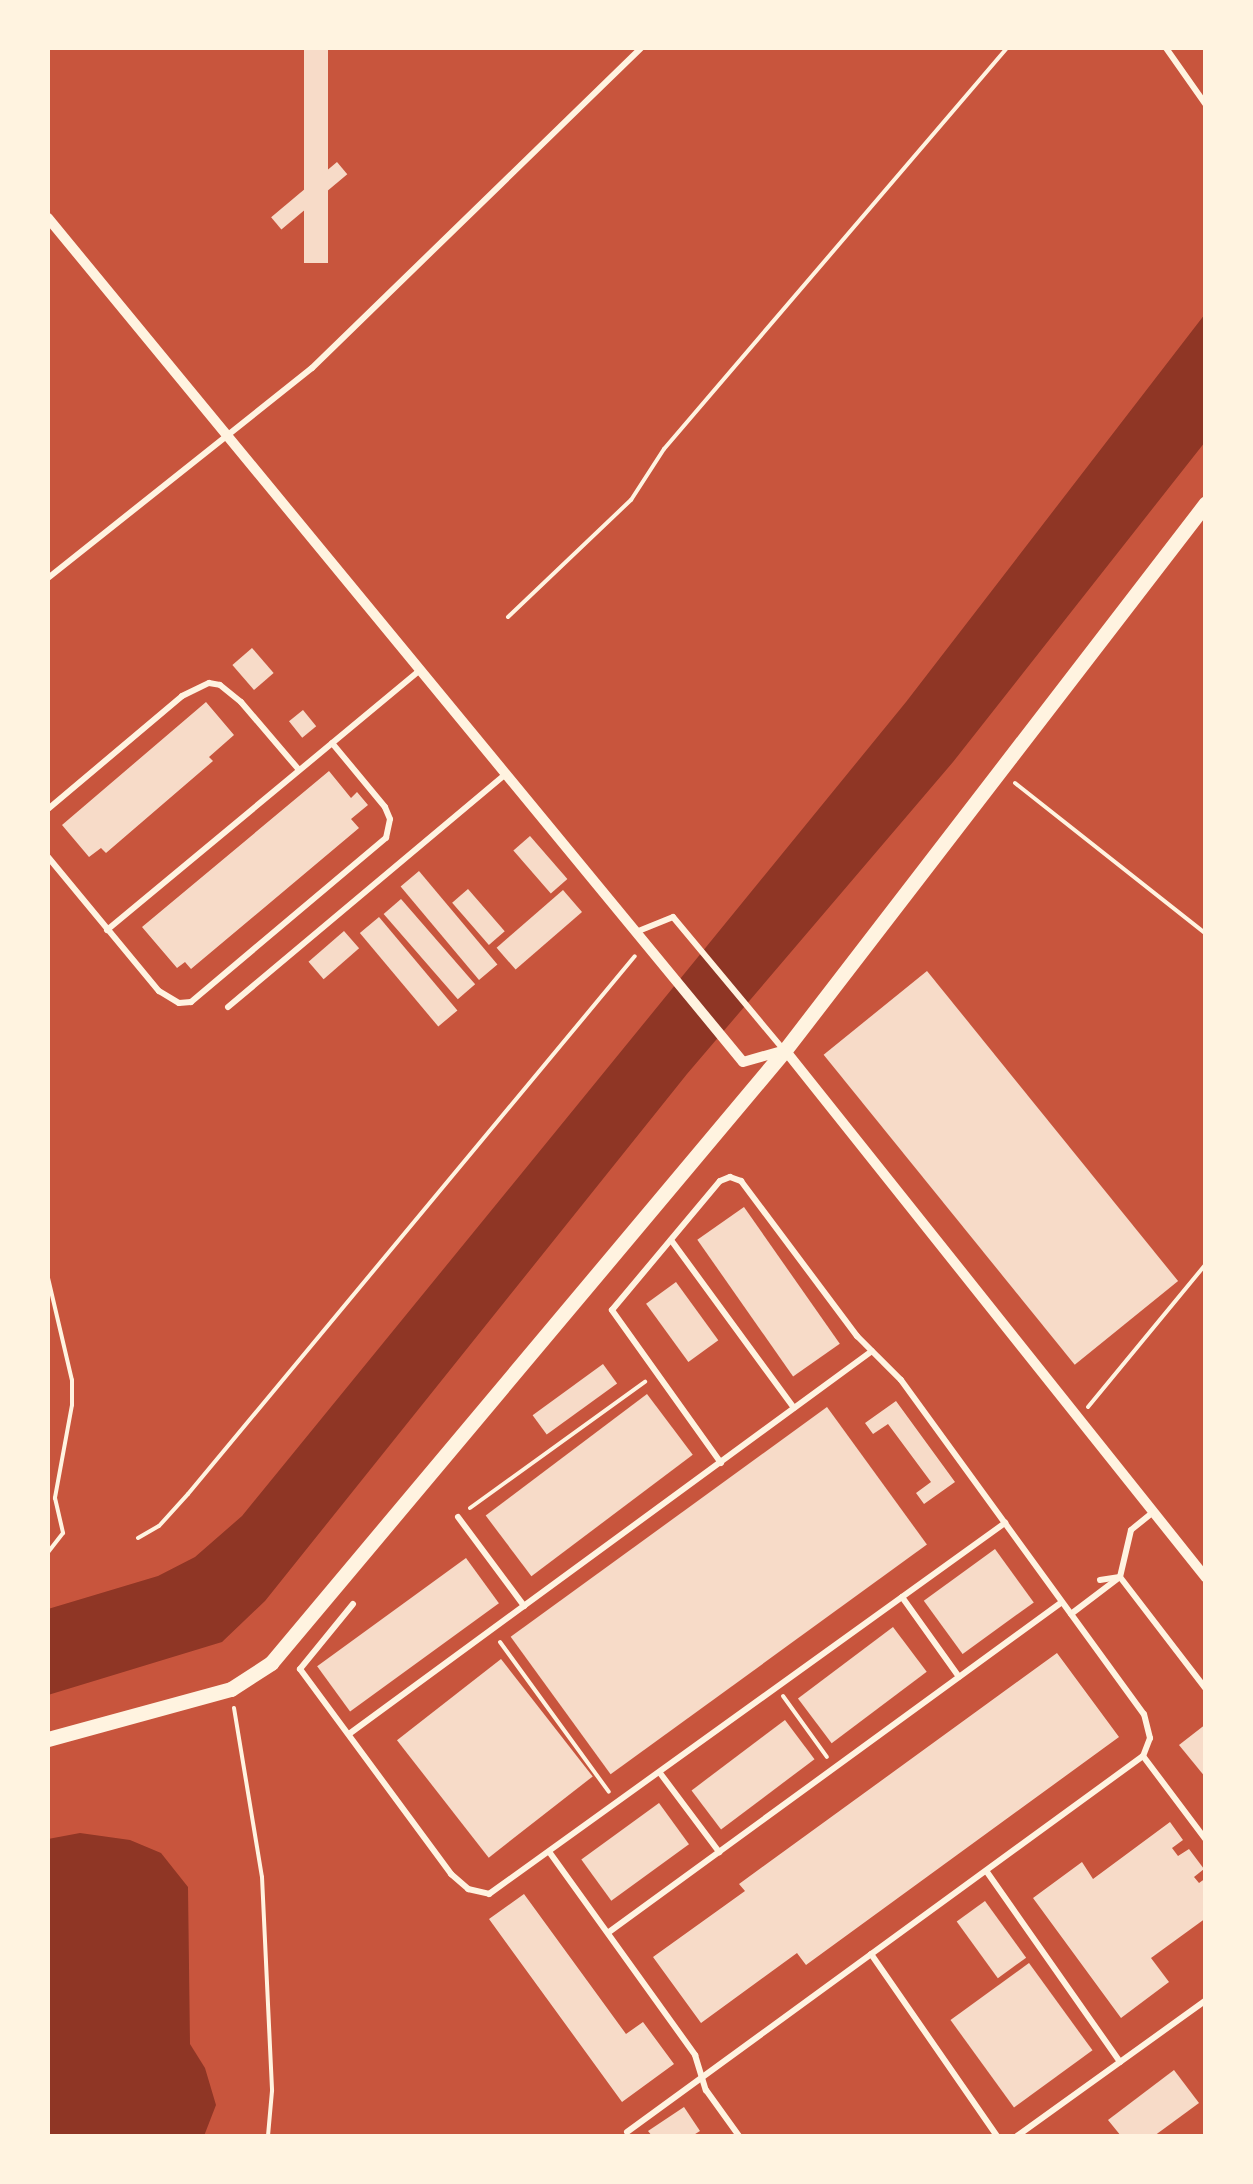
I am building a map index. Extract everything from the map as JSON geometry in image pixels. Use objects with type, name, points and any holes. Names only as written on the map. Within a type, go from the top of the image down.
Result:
[{"type":"street","points":[[48,218],[743,1062],[784,1050]]},
{"type":"street","points":[[48,1739],[230,1689],[271,1662],[784,1050],[1206,503]]},
{"type":"street","points":[[784,1050],[1206,1578]]},
{"type":"lane","points":[[48,578],[312,368],[640,48]]},
{"type":"lane","points":[[1166,48],[1206,104]]},
{"type":"lane","points":[[108,930],[419,671]]},
{"type":"lane","points":[[48,808],[182,696],[209,683],[220,685],[241,702],[300,770]]},
{"type":"lane","points":[[48,857],[168,999],[191,1002],[386,838],[390,819],[385,806],[332,744]]},
{"type":"lane","points":[[228,1008],[504,775]]},
{"type":"lane","points":[[634,932],[674,917],[784,1050]]},
{"type":"lane","points":[[627,2132],[1143,1756],[1150,1725],[901,1380],[872,1351],[741,1181],[730,1177],[720,1180],[612,1310],[721,1463]]},
{"type":"lane","points":[[671,1240],[794,1408]]},
{"type":"lane","points":[[349,1734],[872,1351]]},
{"type":"lane","points":[[1071,1614],[1120,1576],[1131,1530],[1153,1512]]},
{"type":"lane","points":[[458,1517],[524,1606]]},
{"type":"lane","points":[[353,1604],[300,1669],[451,1874],[468,1889],[489,1894],[1004,1523]]},
{"type":"lane","points":[[1100,1580],[1120,1576]]},
{"type":"lane","points":[[1120,1576],[1206,1688]]},
{"type":"lane","points":[[902,1598],[960,1677]]},
{"type":"lane","points":[[609,1932],[1062,1602]]},
{"type":"lane","points":[[1143,1756],[1206,1840]]},
{"type":"lane","points":[[660,1773],[719,1852]]},
{"type":"lane","points":[[550,1853],[695,2054],[706,2090],[740,2136]]},
{"type":"lane","points":[[986,1872],[1120,2062]]},
{"type":"lane","points":[[871,1954],[997,2136]]},
{"type":"lane","points":[[1018,2136],[1206,2000]]},
{"type":"path","points":[[508,617],[631,500],[664,449],[1008,48]]},
{"type":"path","points":[[1000,771],[1206,934]]},
{"type":"path","points":[[138,1538],[159,1526],[188,1494],[644,944]]},
{"type":"path","points":[[1079,1419],[1206,1264]]},
{"type":"path","points":[[48,1278],[70,1367],[72,1404],[55,1498],[64,1533],[48,1552]]},
{"type":"path","points":[[458,1517],[657,1373]]},
{"type":"path","points":[[491,1630],[618,1804]]},
{"type":"path","points":[[777,1688],[835,1768]]},
{"type":"path","points":[[230,1689],[262,1877],[272,2092],[268,2136]]},
{"type":"shaded area","points":[[1205,314],[1205,442],[953,762],[687,1074],[265,1601],[222,1642],[48,1695],[48,1609],[158,1576],[195,1557],[242,1516],[906,702]]},
{"type":"shaded area","points":[[80,1833],[130,1840],[161,1853],[188,1887],[190,2044],[205,2068],[216,2105],[204,2136],[48,2136],[48,1839]]},
{"type":"building","points":[[304,48],[328,48],[328,263],[304,263]]},
{"type":"building","points":[[337,162],[347,174],[281,230],[271,217]]},
{"type":"building","points":[[252,648],[274,673],[254,690],[232,665]]},
{"type":"building","points":[[206,702],[234,735],[209,757],[213,761],[106,853],[101,848],[89,857],[62,825]]},
{"type":"building","points":[[303,710],[316,726],[302,738],[289,721]]},
{"type":"building","points":[[329,771],[351,798],[357,792],[368,805],[351,819],[359,828],[191,969],[185,962],[177,968],[142,927]]},
{"type":"building","points":[[530,836],[567,879],[551,893],[513,850]]},
{"type":"building","points":[[419,871],[497,964],[479,980],[401,886]]},
{"type":"building","points":[[468,889],[505,931],[489,945],[452,903]]},
{"type":"building","points":[[563,890],[582,912],[516,970],[497,948]]},
{"type":"building","points":[[401,899],[475,984],[458,999],[384,914]]},
{"type":"building","points":[[379,917],[457,1010],[438,1027],[360,933]]},
{"type":"building","points":[[344,931],[359,948],[324,979],[309,962]]},
{"type":"building","points":[[927,971],[1178,1281],[1075,1365],[824,1055]]},
{"type":"building","points":[[744,1207],[840,1344],[793,1376],[697,1240]]},
{"type":"building","points":[[676,1282],[718,1340],[688,1362],[646,1304]]},
{"type":"building","points":[[603,1364],[617,1383],[547,1435],[533,1415]]},
{"type":"building","points":[[647,1394],[693,1455],[531,1576],[486,1516]]},
{"type":"building","points":[[896,1401],[955,1482],[924,1504],[916,1493],[931,1482],[888,1424],[873,1434],[865,1423]]},
{"type":"building","points":[[827,1407],[927,1545],[611,1774],[511,1637]]},
{"type":"building","points":[[995,1549],[1034,1602],[963,1654],[924,1601]]},
{"type":"building","points":[[466,1558],[499,1603],[350,1711],[317,1666]]},
{"type":"building","points":[[893,1627],[927,1672],[832,1743],[798,1699]]},
{"type":"building","points":[[1057,1653],[1119,1737],[806,1965],[797,1953],[701,2023],[653,1957],[745,1891],[739,1884]]},
{"type":"building","points":[[501,1659],[593,1776],[489,1858],[397,1740]]},
{"type":"building","points":[[785,1720],[814,1759],[721,1830],[692,1790]]},
{"type":"building","points":[[1206,1724],[1206,1778],[1179,1745]]},
{"type":"building","points":[[659,1803],[689,1844],[611,1901],[581,1859]]},
{"type":"building","points":[[1170,1822],[1183,1840],[1172,1848],[1178,1856],[1189,1849],[1204,1869],[1194,1877],[1199,1883],[1206,1878],[1206,1918],[1151,1958],[1169,1982],[1121,2018],[1033,1898],[1082,1862],[1093,1879]]},
{"type":"building","points":[[524,1894],[626,2034],[643,2022],[674,2064],[622,2102],[489,1919]]},
{"type":"building","points":[[985,1901],[1026,1958],[998,1978],[957,1922]]},
{"type":"building","points":[[1029,1963],[1092,2050],[1014,2107],[951,2020]]},
{"type":"building","points":[[1174,2070],[1199,2103],[1154,2136],[1121,2136],[1108,2120]]},
{"type":"building","points":[[684,2107],[700,2131],[692,2136],[652,2136],[648,2131]]}]
